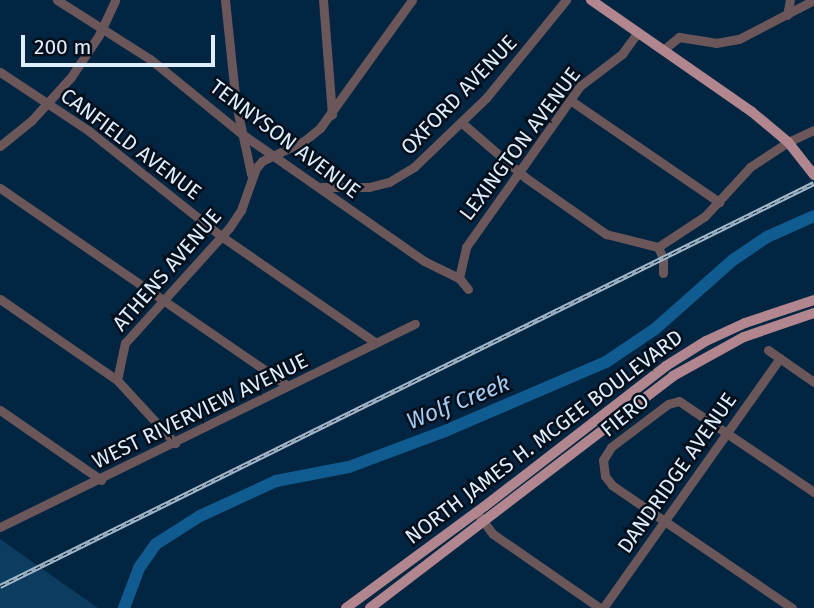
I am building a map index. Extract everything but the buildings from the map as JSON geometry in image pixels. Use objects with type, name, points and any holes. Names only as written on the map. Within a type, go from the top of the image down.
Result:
[{"type":"main road","points":[[590,0],[749,110],[788,142],[814,175]]},
{"type":"main road","name":"NORTH JAMES H. MCGEE BOULEVARD","points":[[346,608],[607,410],[688,352],[746,323],[814,300]]},
{"type":"main road","name":"NORTH JAMES H. MCGEE BOULEVARD","points":[[369,608],[673,376],[744,337],[814,313]]},
{"type":"street","name":"TENNYSON AVENUE","points":[[57,0],[161,68],[242,134],[424,261],[459,278]]},
{"type":"street","points":[[0,146],[48,103],[71,77],[102,27],[115,0]]},
{"type":"street","points":[[225,0],[236,104],[248,150],[251,176]]},
{"type":"street","points":[[323,0],[332,115]]},
{"type":"street","name":"ATHENS AVENUE","points":[[117,380],[120,356],[125,343],[222,236],[240,210],[251,176],[262,161],[312,136],[332,115],[412,0]]},
{"type":"street","name":"OXFORD AVENUE","points":[[317,186],[358,188],[389,182],[414,167],[462,123],[525,54],[566,0]]},
{"type":"street","points":[[787,15],[790,0]]},
{"type":"street","points":[[663,50],[679,37],[728,42],[814,1]]},
{"type":"street","name":"LEXINGTON AVENUE","points":[[459,278],[466,247],[570,100],[593,74],[622,54],[637,33]]},
{"type":"street","name":"CANFIELD AVENUE","points":[[0,72],[127,158],[222,236],[376,343]]},
{"type":"street","points":[[570,100],[719,202]]},
{"type":"street","points":[[462,123],[520,171],[606,234],[658,247],[693,226],[750,167],[788,142],[814,130]]},
{"type":"street","points":[[0,188],[288,386]]},
{"type":"street","points":[[658,247],[663,258],[663,273]]},
{"type":"street","points":[[459,278],[468,289]]},
{"type":"street","points":[[0,299],[117,380],[175,443]]},
{"type":"street","name":"WEST RIVERVIEW AVENUE","points":[[2,524],[101,480],[415,324]]},
{"type":"street","points":[[768,350],[814,382]]},
{"type":"street","name":"DANDRIDGE AVENUE","points":[[602,608],[779,358]]},
{"type":"street","name":"FIERO","points":[[664,521],[612,485],[605,476],[603,465],[611,447],[668,404],[677,401],[728,432]]},
{"type":"street","points":[[0,411],[101,480]]},
{"type":"street","points":[[728,432],[814,492]]},
{"type":"street","points":[[476,512],[493,534],[602,608]]},
{"type":"street","points":[[664,521],[792,608]]},
{"type":"shaded area","points":[[0,539],[48,573],[98,608],[0,608]]},
{"type":"waterway","name":"Wolf Creek","points":[[124,608],[139,568],[156,544],[200,516],[276,481],[349,467],[445,431],[606,362],[655,329],[733,260],[767,237],[814,216]]},
{"type":"railway","points":[[0,586],[814,183]]}]
